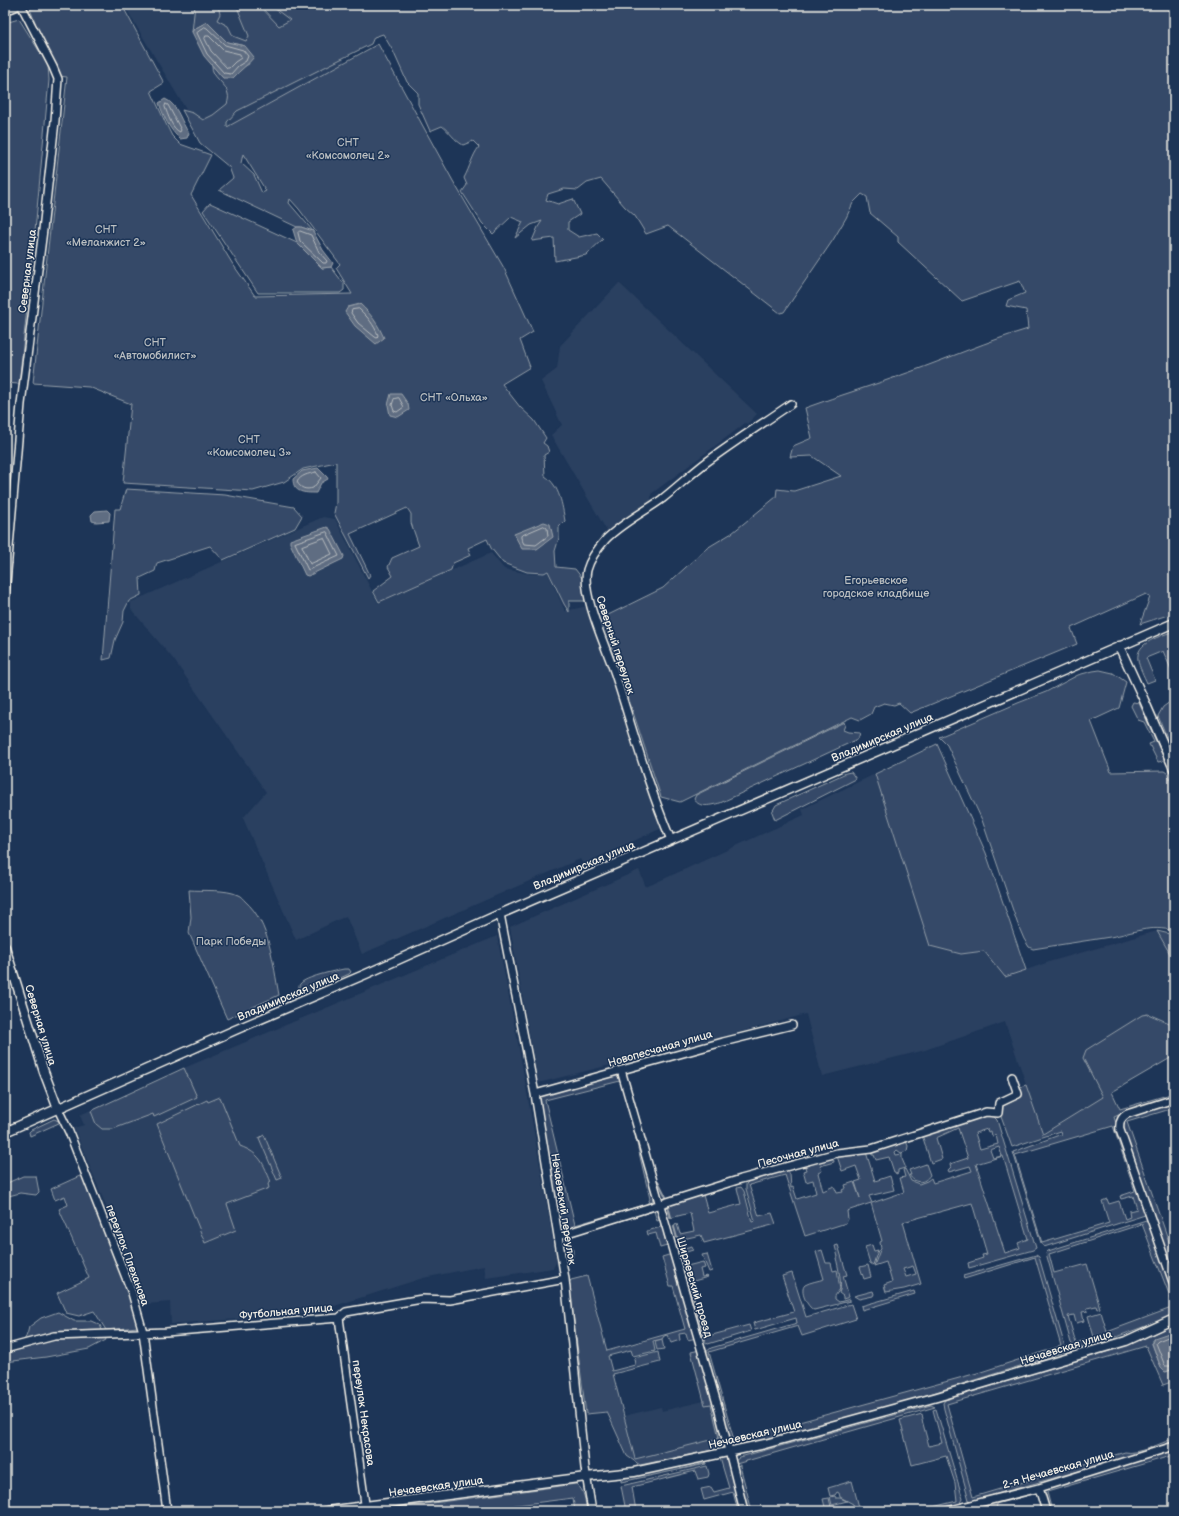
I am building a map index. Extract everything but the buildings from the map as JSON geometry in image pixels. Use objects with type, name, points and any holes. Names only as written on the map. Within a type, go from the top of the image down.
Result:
[{"type":"street","points":[[7,9],[20,5]]},
{"type":"street","name":"Северная улица","points":[[5,595],[20,404],[47,199],[56,121],[58,79],[20,5]]},
{"type":"street","name":"Северный переулок","points":[[671,840],[660,814],[592,609],[586,580],[587,570],[597,551],[611,535],[662,499],[731,444],[791,404]]},
{"type":"street","name":"Владимирская улица","points":[[5,1132],[500,914],[1174,623]]},
{"type":"street","points":[[1119,646],[1174,769]]},
{"type":"street","name":"Нечаевский переулок","points":[[500,914],[535,1094],[565,1279],[586,1476],[592,1511]]},
{"type":"street","name":"Северная улица","points":[[5,947],[44,1072],[58,1109]]},
{"type":"street","points":[[5,976],[13,971]]},
{"type":"street","name":"Новопесчаная улица","points":[[535,1094],[723,1042],[792,1025]]},
{"type":"street","name":"Ширяевский проезд","points":[[621,1070],[716,1399],[744,1511]]},
{"type":"street","name":"Песочная улица","points":[[558,1236],[741,1179],[837,1153],[871,1149],[986,1112],[998,1113],[999,1104],[1018,1094],[1012,1077]]},
{"type":"street","points":[[1174,1099],[1124,1116],[1120,1121],[1120,1130],[1174,1285]]},
{"type":"street","name":"переулок Плеханова","points":[[58,1109],[69,1132],[132,1293],[143,1332],[167,1511]]},
{"type":"street","name":"Футбольная улица","points":[[5,1349],[54,1336],[166,1332],[339,1318],[346,1312],[422,1298],[450,1300],[565,1279]]},
{"type":"street","name":"переулок Некрасова","points":[[339,1318],[366,1509]]},
{"type":"street","name":"Нечаевская улица","points":[[327,1511],[366,1509],[586,1476],[634,1472],[729,1452],[832,1427],[937,1398],[1126,1341],[1174,1319]]},
{"type":"street","name":"2-я Нечаевская улица","points":[[947,1511],[1039,1488],[1174,1446]]},
{"type":"street","points":[[1039,1488],[1046,1511]]},
{"type":"shaded area","points":[[124,5],[317,5],[345,62],[204,140]]},
{"type":"shaded area","points":[[619,283],[757,414],[747,424],[745,423],[651,494],[651,502],[607,531],[551,435],[562,425],[541,381],[557,369],[560,346]]},
{"type":"shaded area","points":[[323,517],[335,519],[378,603],[491,553],[504,569],[530,574],[548,573],[565,611],[588,606],[620,706],[662,828],[583,864],[580,859],[362,954],[346,916],[296,940],[243,818],[266,792],[174,660],[131,609],[131,602]]},
{"type":"shaded area","points":[[875,774],[930,946],[961,954],[984,951],[1006,977],[1052,961],[1157,931],[1174,961],[1174,1056],[1043,1134],[1005,1022],[925,1050],[822,1076],[806,1014],[722,1037],[538,1083],[510,927],[639,870],[646,887],[804,815],[802,809]]},
{"type":"shaded area","points":[[497,936],[519,1048],[557,1261],[553,1268],[486,1278],[484,1266],[423,1278],[328,1308],[291,1315],[171,1324],[170,1302],[146,1304],[74,1128],[84,1125],[80,1115],[184,1068]]},
{"type":"shaded area","points":[[704,1401],[705,1405],[711,1404],[719,1438],[635,1459],[624,1416],[661,1407],[662,1411]]},
{"type":"green space","points":[[42,5],[122,5],[164,83],[151,91],[172,136],[180,144],[211,155],[191,195],[232,263],[255,296],[352,294],[336,268],[340,264],[290,199],[289,203],[313,231],[297,227],[219,190],[233,178],[229,167],[200,143],[182,110],[193,113],[203,120],[213,115],[227,104],[228,96],[225,86],[216,77],[212,69],[212,65],[223,78],[249,64],[245,46],[227,42],[207,22],[194,29],[192,32],[195,5],[218,5],[220,14],[217,20],[228,26],[233,36],[246,41],[249,36],[237,7],[244,5],[259,5],[279,26],[290,20],[270,5],[1174,5],[1174,613],[1140,624],[1150,597],[1146,594],[1071,628],[1077,644],[910,713],[899,703],[894,705],[884,703],[874,707],[871,714],[860,720],[852,717],[680,802],[661,797],[602,618],[663,588],[707,548],[732,533],[776,497],[777,489],[794,491],[841,476],[812,456],[790,457],[793,446],[812,438],[805,408],[897,377],[983,344],[1028,329],[1026,310],[1006,306],[1008,300],[1025,293],[1020,281],[962,301],[898,242],[898,237],[870,213],[867,197],[862,194],[853,203],[833,240],[784,312],[780,313],[668,226],[646,234],[635,216],[625,207],[601,179],[587,183],[578,190],[564,189],[548,194],[546,200],[558,204],[573,199],[580,214],[568,222],[568,230],[579,237],[597,233],[603,239],[586,255],[555,261],[554,238],[532,241],[542,221],[531,225],[515,238],[523,222],[511,217],[493,234],[482,223],[462,192],[467,185],[464,178],[479,147],[473,141],[463,145],[442,126],[430,131],[418,104],[418,93],[407,82],[393,51],[383,34],[374,37],[371,44],[237,111],[227,122],[227,127],[378,44],[453,181],[504,268],[533,332],[520,340],[530,367],[502,384],[520,407],[534,420],[546,438],[543,443],[547,446],[549,452],[544,455],[545,476],[554,485],[560,496],[565,521],[559,527],[559,538],[555,551],[556,567],[575,569],[582,578],[586,601],[569,601],[569,612],[548,571],[544,573],[527,572],[503,563],[491,548],[487,539],[468,548],[471,555],[453,563],[451,570],[379,602],[373,591],[393,576],[388,567],[392,558],[419,546],[411,523],[411,514],[407,508],[350,534],[370,575],[368,578],[334,513],[336,503],[336,462],[303,469],[284,482],[253,491],[123,483],[131,404],[89,387],[33,383],[67,77],[59,76],[30,9]],"holes":[[[243,154],[266,191],[262,193],[254,175],[241,163]]]},
{"type":"green space","points":[[19,19],[48,65],[49,80],[19,384],[5,383],[5,23]]},
{"type":"green space","points":[[210,203],[297,243],[322,268],[331,267],[344,284],[344,290],[340,293],[258,293],[203,211]]},
{"type":"green space","points":[[126,489],[225,495],[294,507],[302,516],[295,528],[223,560],[210,546],[157,563],[155,571],[140,578],[141,595],[129,601],[124,611],[123,622],[115,640],[111,658],[103,660],[115,509],[120,509]]},
{"type":"green space","points":[[1174,631],[1174,661],[1172,662],[1174,667],[1174,676],[1163,651],[1146,658],[1155,680],[1147,683],[1140,669],[1138,654],[1145,644]]},
{"type":"green space","points":[[1100,670],[1113,673],[1126,682],[1119,708],[1091,721],[1111,772],[1164,771],[1167,773],[1174,787],[1174,931],[1157,928],[1149,929],[1110,937],[1033,949],[1029,947],[1024,939],[1018,925],[982,820],[947,745],[939,737],[1046,692],[1078,675]]},
{"type":"green space","points":[[1174,699],[1174,754],[1158,716],[1163,707]]},
{"type":"green space","points":[[1133,702],[1139,703],[1164,759],[1163,761],[1158,762],[1149,744],[1154,742],[1144,722],[1138,720],[1131,706]]},
{"type":"green space","points":[[844,722],[845,725],[843,730],[860,733],[858,739],[720,803],[702,805],[694,799],[696,795]]},
{"type":"green space","points":[[937,744],[986,853],[1026,970],[1005,977],[984,951],[961,954],[930,946],[875,774]]},
{"type":"green space","points":[[851,772],[856,779],[775,820],[772,812],[776,805]]},
{"type":"green space","name":"Парк Победы","points":[[189,890],[233,893],[239,895],[253,910],[260,921],[269,945],[279,995],[227,1019],[189,933],[191,917]]},
{"type":"green space","points":[[1157,931],[1174,935],[1174,961]]},
{"type":"green space","points":[[344,969],[349,969],[351,972],[303,995],[300,994],[299,986],[303,981]]},
{"type":"green space","points":[[1148,1014],[1174,1025],[1174,1056],[1112,1092],[1120,1109],[1174,1093],[1174,1096],[1137,1107],[1114,1117],[1145,1215],[1044,1247],[1041,1243],[1013,1152],[1062,1134],[1061,1131],[1012,1147],[1000,1114],[1001,1107],[1021,1097],[1017,1088],[1026,1085],[1043,1134],[1103,1097],[1083,1058],[1086,1050],[1142,1015]],"holes":[[[1113,1126],[1135,1191],[1120,1196],[1121,1199],[1133,1196],[1137,1209],[1129,1211],[1130,1217],[1125,1219],[1119,1201],[1109,1204],[1107,1199],[1102,1201],[1109,1223],[1042,1243],[1015,1155]]]},
{"type":"green space","points":[[184,1068],[197,1097],[154,1117],[153,1114],[113,1129],[102,1129],[96,1124],[91,1111]]},
{"type":"green space","points":[[619,1075],[632,1113],[630,1114],[620,1081],[545,1100],[575,1225],[647,1204],[650,1199],[633,1127],[636,1126],[653,1196],[652,1202],[649,1205],[566,1230],[560,1222],[545,1138],[540,1097],[542,1094]]},
{"type":"green space","points":[[220,1097],[240,1146],[253,1152],[257,1156],[266,1169],[271,1182],[268,1184],[269,1188],[227,1204],[236,1230],[205,1243],[157,1124],[207,1100],[208,1102]]},
{"type":"green space","points":[[1174,1101],[1174,1108],[1127,1122],[1174,1256],[1174,1277],[1123,1130],[1123,1123],[1131,1115]]},
{"type":"green space","points":[[989,1114],[994,1117],[997,1120],[1036,1248],[969,1268],[968,1263],[983,1258],[982,1255],[987,1254],[972,1203],[903,1222],[921,1284],[886,1292],[884,1285],[892,1282],[886,1262],[874,1266],[881,1249],[880,1242],[882,1241],[871,1203],[847,1211],[848,1219],[846,1223],[805,1236],[785,1175],[749,1185],[759,1216],[772,1213],[776,1224],[704,1243],[701,1235],[677,1239],[674,1228],[677,1224],[680,1234],[694,1231],[690,1213],[670,1218],[667,1206],[669,1204],[703,1195],[708,1213],[741,1204],[737,1188],[741,1187],[744,1191],[752,1222],[755,1221],[746,1189],[746,1184],[748,1182],[785,1171],[790,1174],[791,1188],[793,1187],[797,1199],[816,1193],[813,1180],[806,1182],[803,1171],[806,1170],[805,1167],[809,1164],[833,1157],[834,1162],[820,1166],[822,1171],[818,1173],[823,1191],[834,1186],[837,1193],[843,1192],[842,1190],[846,1188],[845,1185],[854,1182],[860,1198],[855,1182],[861,1180],[856,1166],[842,1171],[837,1156],[866,1152],[875,1181],[890,1176],[894,1190],[869,1196],[872,1203],[904,1192],[900,1178],[905,1177],[903,1170],[905,1169],[911,1181],[919,1184],[931,1178],[933,1183],[972,1171],[970,1166],[949,1172],[948,1170],[951,1167],[950,1164],[968,1158],[958,1128],[936,1138],[942,1159],[931,1163],[922,1135]],"holes":[[[987,1129],[988,1132],[991,1131],[992,1136],[996,1135],[998,1144],[980,1149],[975,1133]],[[999,1147],[1002,1156],[993,1158],[990,1150]],[[1003,1156],[1028,1239],[1018,1243],[1020,1248],[1005,1253],[976,1164]],[[913,1266],[916,1274],[906,1277],[903,1269]]]},
{"type":"green space","points":[[54,1119],[61,1122],[30,1136],[29,1132],[31,1130]]},
{"type":"green space","points":[[264,1135],[282,1178],[277,1180],[259,1138]]},
{"type":"green space","points":[[906,1141],[908,1146],[907,1151],[901,1153],[897,1150],[895,1152],[896,1155],[902,1154],[902,1159],[905,1166],[905,1168],[898,1170],[898,1173],[896,1174],[889,1157],[876,1160],[874,1155],[872,1155],[871,1151]]},
{"type":"green space","points":[[926,1164],[930,1175],[928,1178],[920,1182],[911,1178],[909,1175],[911,1175],[909,1170]]},
{"type":"green space","points":[[82,1175],[128,1293],[138,1327],[106,1330],[94,1311],[79,1316],[66,1313],[57,1293],[89,1278],[59,1209],[68,1205],[65,1196],[55,1200],[51,1189]]},
{"type":"green space","points":[[23,1176],[36,1176],[39,1192],[36,1195],[20,1193],[5,1197],[5,1184]]},
{"type":"green space","points":[[653,1210],[659,1212],[667,1234],[664,1235],[667,1246],[660,1248],[656,1233],[648,1235],[647,1231],[661,1227],[660,1220],[657,1221],[654,1211],[576,1234]]},
{"type":"green space","points":[[1146,1220],[1149,1222],[1174,1294],[1174,1307],[1174,1314],[1162,1320],[1094,1345],[1076,1348],[1071,1343],[1046,1253],[1048,1251]],"holes":[[[1142,1224],[1174,1307],[1107,1332],[1101,1312],[1088,1316],[1094,1337],[1076,1343],[1068,1316],[1074,1315],[1076,1323],[1084,1321],[1082,1312],[1088,1311],[1087,1308],[1096,1306],[1097,1309],[1100,1308],[1087,1264],[1054,1273],[1049,1254]]]},
{"type":"green space","points":[[567,1239],[572,1245],[573,1251],[572,1260],[569,1262],[564,1254],[564,1243]]},
{"type":"green space","points":[[683,1244],[684,1248],[692,1246],[693,1250],[683,1253],[687,1266],[703,1262],[705,1268],[700,1269],[702,1277],[708,1277],[690,1282],[705,1337],[749,1325],[751,1331],[708,1344],[703,1340],[676,1246]]},
{"type":"green space","points":[[838,1245],[847,1275],[843,1276],[849,1297],[843,1299],[843,1296],[839,1293],[840,1281],[836,1258],[838,1257],[835,1246]]},
{"type":"green space","points":[[872,1245],[874,1251],[878,1250],[873,1265],[870,1263],[865,1247]]},
{"type":"green space","points":[[822,1250],[826,1263],[831,1263],[833,1271],[837,1270],[840,1289],[835,1296],[835,1299],[839,1302],[850,1299],[850,1301],[814,1310],[806,1302],[803,1294],[803,1287],[812,1282],[824,1279],[816,1252]]},
{"type":"green space","points":[[672,1254],[696,1338],[688,1340],[686,1333],[679,1334],[680,1340],[671,1343],[667,1335],[662,1339],[653,1341],[655,1351],[633,1356],[631,1350],[608,1356],[612,1371],[635,1365],[634,1358],[658,1352],[660,1362],[613,1374],[635,1459],[719,1438],[711,1404],[705,1405],[691,1352],[700,1350],[724,1446],[722,1448],[640,1465],[627,1456],[607,1412],[586,1414],[569,1283],[571,1280],[587,1276],[607,1351],[685,1329],[673,1286],[670,1286],[662,1257]]},
{"type":"green space","points":[[707,1254],[712,1271],[709,1272],[702,1255]]},
{"type":"green space","points":[[1036,1255],[1039,1257],[1065,1347],[1062,1353],[897,1404],[745,1444],[731,1445],[706,1352],[711,1348],[797,1323],[796,1318],[755,1330],[753,1323],[794,1312],[782,1276],[792,1273],[806,1317],[851,1304],[856,1319],[802,1336],[798,1326],[709,1352],[734,1440],[981,1372],[1061,1346],[1035,1257],[964,1279],[963,1276]]},
{"type":"green space","points":[[868,1265],[871,1277],[864,1279],[860,1267]]},
{"type":"green space","points":[[873,1291],[873,1296],[859,1299],[854,1296]]},
{"type":"green space","points":[[914,1291],[915,1294],[862,1310],[861,1306]]},
{"type":"green space","points":[[58,1312],[74,1321],[91,1321],[100,1325],[106,1340],[89,1349],[46,1357],[5,1362],[5,1352],[22,1343],[26,1337],[29,1327],[41,1318]]},
{"type":"green space","points":[[1174,1324],[1174,1338],[1171,1333],[1169,1333],[1152,1340],[1152,1344],[1161,1368],[1166,1372],[1174,1369],[1174,1381],[1163,1385],[1146,1346],[947,1404],[973,1497],[1125,1452],[1136,1452],[1174,1438],[1174,1444],[972,1501],[969,1500],[944,1409],[943,1403],[945,1400],[1116,1349],[1145,1338]]},
{"type":"green space","points":[[662,1340],[664,1349],[657,1350],[655,1342]]},
{"type":"green space","points":[[931,1405],[935,1407],[736,1464],[735,1461],[740,1457]]},
{"type":"green space","points":[[936,1409],[963,1499],[960,1503],[949,1509],[916,1511],[957,1501],[955,1483],[946,1456],[912,1465],[900,1420],[922,1414],[922,1420],[929,1446],[942,1443],[933,1410]]},
{"type":"green space","points":[[1174,1449],[1174,1455],[1047,1492],[1052,1511],[1050,1511],[1043,1489]]},
{"type":"green space","points":[[727,1457],[742,1511],[738,1511],[733,1492],[704,1500],[701,1489],[711,1487],[714,1492],[729,1488],[720,1458]]},
{"type":"green space","points":[[706,1464],[621,1482],[621,1480],[628,1477],[680,1466],[681,1469]]},
{"type":"green space","points":[[740,1465],[752,1511],[748,1511],[736,1466]]},
{"type":"green space","points":[[707,1466],[709,1474],[708,1477],[698,1479],[695,1471],[632,1487],[636,1511],[626,1511],[621,1486]]},
{"type":"green space","points":[[852,1481],[860,1511],[855,1511],[853,1504],[840,1497],[839,1493],[837,1492],[835,1495],[830,1496],[828,1488]]},
{"type":"green space","points":[[576,1484],[583,1493],[587,1511],[575,1511],[573,1498],[469,1511],[373,1511]]},
{"type":"green space","points":[[1035,1491],[1038,1493],[996,1504],[998,1511],[958,1511]]},
{"type":"green space","points":[[835,1496],[836,1498],[847,1501],[832,1505],[830,1497]]},
{"type":"green space","points":[[829,1498],[832,1511],[826,1511],[823,1499]]},
{"type":"water","points":[[207,22],[227,42],[245,46],[254,57],[233,78],[223,78],[204,56],[192,32],[194,29]]},
{"type":"water","points":[[165,99],[169,101],[176,109],[189,133],[187,138],[180,139],[167,122],[159,103]]},
{"type":"water","points":[[297,227],[313,231],[323,250],[333,263],[331,267],[322,268],[297,243],[293,230]]},
{"type":"water","points":[[360,304],[374,320],[384,338],[376,344],[355,326],[345,312],[348,307]]},
{"type":"water","points":[[391,394],[401,394],[408,404],[409,410],[398,417],[390,415],[388,405]]},
{"type":"water","points":[[318,468],[328,479],[321,483],[316,493],[297,490],[293,479],[302,471]]},
{"type":"water","points":[[107,510],[110,513],[109,521],[92,521],[91,515],[95,511]]},
{"type":"water","points":[[544,522],[550,524],[553,537],[537,549],[522,549],[514,534]]},
{"type":"water","points":[[327,527],[330,529],[344,556],[343,559],[308,576],[305,575],[290,540]]},
{"type":"water","points":[[1171,1333],[1174,1338],[1174,1369],[1165,1372],[1161,1368],[1152,1343],[1154,1338]]},
{"type":"waterway","points":[[658,1181],[666,1197]]},
{"type":"waterway","points":[[668,1206],[671,1217]]},
{"type":"waterway","points":[[674,1227],[677,1238]]},
{"type":"waterway","points":[[679,1246],[690,1284]]},
{"type":"waterway","points":[[691,1290],[705,1340]]},
{"type":"park label","name":"СНТ «Комсомолец 2»","points":[[348,148]]},
{"type":"park label","name":"СНТ «Меланжист 2»","points":[[106,235]]},
{"type":"park label","name":"СНТ «Автомобилист»","points":[[155,348]]},
{"type":"park label","name":"СНТ «Ольха»","points":[[454,397]]},
{"type":"park label","name":"СНТ «Комсомолец 3»","points":[[249,445]]},
{"type":"park label","name":"Егорьевское городское кладбище","points":[[876,586]]}]
